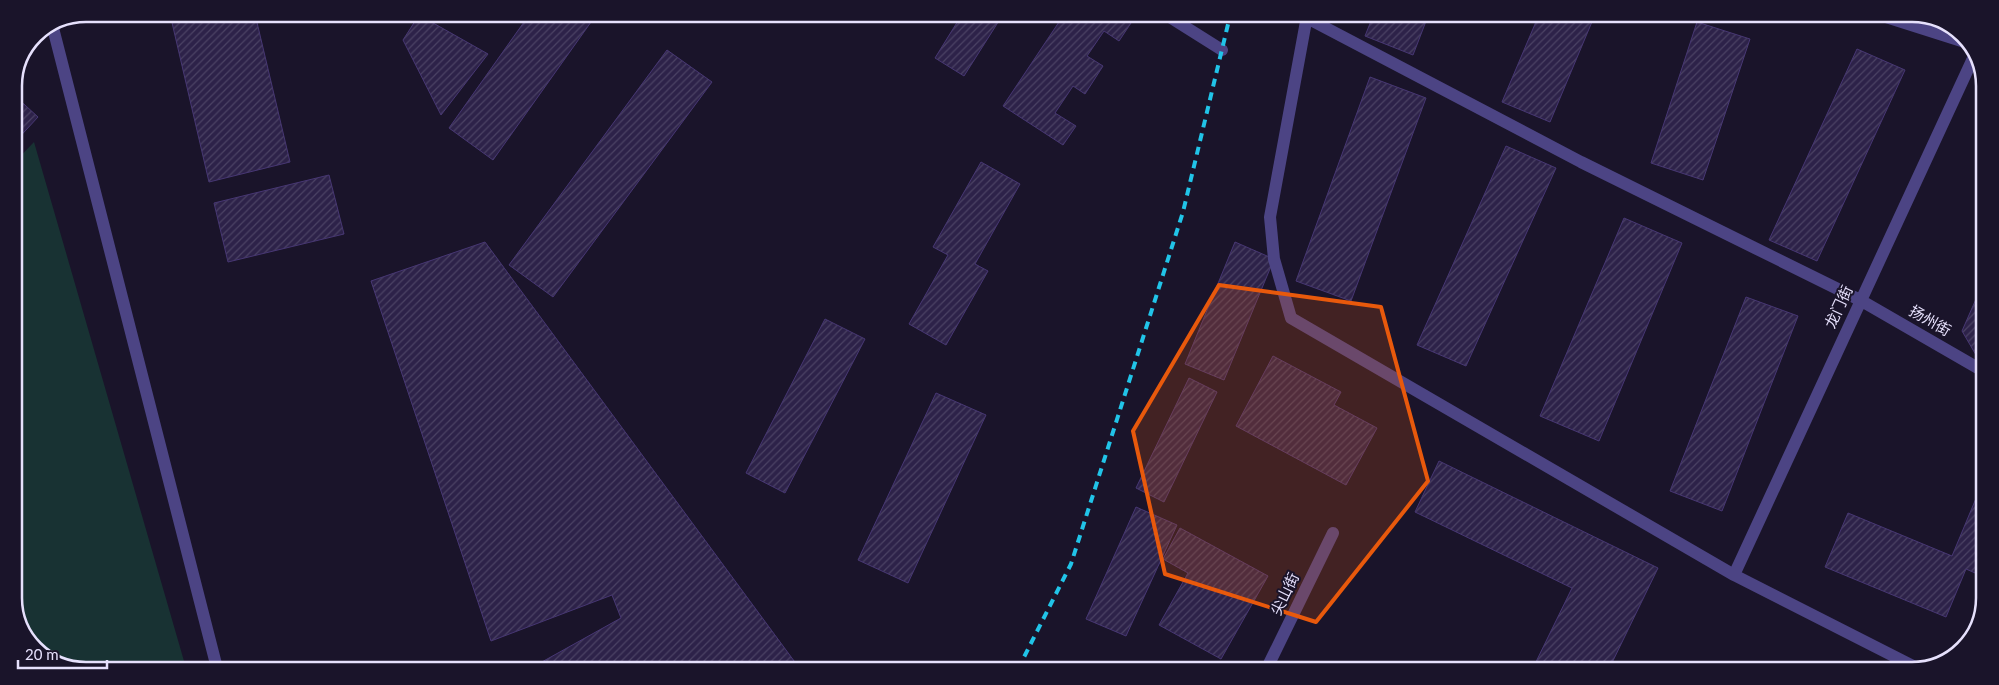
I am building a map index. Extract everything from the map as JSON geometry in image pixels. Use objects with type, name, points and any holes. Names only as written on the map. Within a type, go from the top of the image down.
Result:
[{"type":"street","points":[[1178,22],[1222,50]]},
{"type":"street","points":[[1306,22],[1270,217],[1274,259],[1291,318],[1734,574],[1905,662]]},
{"type":"street","name":"扬州街","points":[[1316,22],[1581,162],[1860,300],[1976,366]]},
{"type":"street","points":[[1902,22],[1956,39]]},
{"type":"street","points":[[54,31],[215,662]]},
{"type":"street","name":"龙门街","points":[[1734,574],[1971,62]]},
{"type":"street","name":"尖山街","points":[[1270,662],[1333,532]]},
{"type":"highlighted area","points":[[1219,285],[1381,307],[1428,481],[1316,622],[1165,574],[1133,431]]},
{"type":"green space","points":[[34,142],[184,662],[78,662],[51,652],[41,644],[27,623],[23,603],[22,154]]},
{"type":"building","points":[[172,22],[257,22],[290,162],[209,182]]},
{"type":"building","points":[[415,22],[431,22],[488,54],[441,115],[403,40]]},
{"type":"building","points":[[524,22],[591,22],[493,160],[449,128]]},
{"type":"building","points":[[957,22],[998,22],[964,76],[935,58]]},
{"type":"building","points":[[1059,22],[1132,22],[1119,41],[1104,31],[1087,56],[1103,66],[1085,94],[1073,86],[1055,113],[1076,126],[1063,145],[1003,106]]},
{"type":"building","points":[[1371,22],[1426,22],[1413,55],[1365,36]]},
{"type":"building","points":[[1536,22],[1592,22],[1550,122],[1502,102]]},
{"type":"building","points":[[1697,22],[1750,39],[1703,180],[1651,163]]},
{"type":"building","points":[[1857,49],[1905,70],[1817,261],[1769,240]]},
{"type":"building","points":[[667,50],[712,82],[553,297],[509,265]]},
{"type":"building","points":[[1370,77],[1426,98],[1351,301],[1296,281]]},
{"type":"building","points":[[22,102],[38,117],[22,134]]},
{"type":"building","points":[[1506,146],[1556,168],[1466,366],[1417,345]]},
{"type":"building","points":[[981,162],[1020,184],[975,264],[988,271],[946,345],[909,324],[948,255],[933,247]]},
{"type":"building","points":[[329,175],[344,234],[228,262],[214,203]]},
{"type":"building","points":[[1624,218],[1682,243],[1599,441],[1540,416]]},
{"type":"building","points":[[485,242],[795,662],[542,662],[621,618],[612,595],[491,641],[371,281]]},
{"type":"building","points":[[1235,242],[1274,259],[1224,380],[1185,364]]},
{"type":"building","points":[[1746,297],[1798,316],[1722,511],[1670,491]]},
{"type":"building","points":[[1976,299],[1976,355],[1962,331]]},
{"type":"building","points":[[825,319],[865,339],[785,493],[746,473]]},
{"type":"building","points":[[1273,356],[1341,392],[1334,405],[1377,428],[1346,485],[1236,426]]},
{"type":"building","points":[[1189,378],[1217,392],[1164,502],[1136,488]]},
{"type":"building","points":[[936,393],[986,415],[908,583],[858,560]]},
{"type":"building","points":[[1439,461],[1658,568],[1612,662],[1536,662],[1572,588],[1415,512]]},
{"type":"building","points":[[1976,498],[1976,573],[1966,569],[1946,617],[1825,567],[1848,513],[1952,556]]},
{"type":"building","points":[[1136,507],[1177,525],[1126,636],[1086,619]]},
{"type":"building","points":[[1180,528],[1268,576],[1221,659],[1159,625],[1188,573],[1163,559]]},
{"type":"railway","points":[[1022,662],[1071,564],[1183,212],[1229,22]]}]
